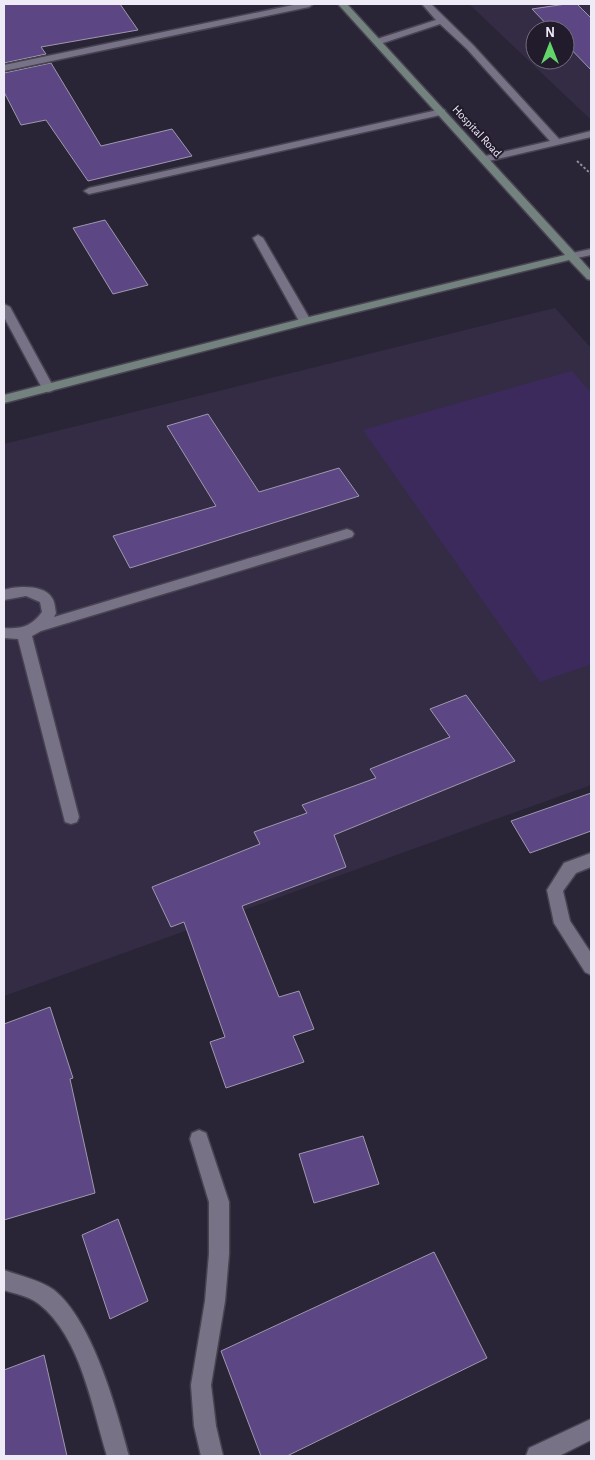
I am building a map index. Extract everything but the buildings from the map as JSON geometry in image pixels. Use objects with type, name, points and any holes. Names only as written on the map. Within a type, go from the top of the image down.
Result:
[{"type":"main road","name":"Hospital Road","points":[[342,4],[591,277]]},
{"type":"main road","points":[[4,399],[305,321],[572,256]]},
{"type":"street","points":[[4,68],[309,4]]},
{"type":"street","points":[[426,4],[470,47],[557,142]]},
{"type":"street","points":[[377,42],[442,21]]},
{"type":"street","points":[[89,191],[442,112]]},
{"type":"street","points":[[485,159],[591,134]]},
{"type":"street","points":[[258,238],[305,321]]},
{"type":"street","points":[[572,256],[591,252]]},
{"type":"street","points":[[4,307],[48,388]]},
{"type":"street","points":[[4,633],[24,634],[41,626],[347,534]]},
{"type":"street","points":[[4,595],[14,591],[32,591],[46,600],[49,613],[41,626]]},
{"type":"street","points":[[24,634],[71,817]]},
{"type":"street","points":[[591,860],[570,868],[555,890],[562,923],[591,967]]},
{"type":"street","points":[[200,1139],[218,1202],[219,1254],[215,1300],[201,1385],[205,1426],[212,1456]]},
{"type":"street","points":[[4,1280],[46,1297],[66,1318],[83,1350],[118,1456]]},
{"type":"street","points":[[537,1456],[591,1429]]},
{"type":"shaded area","points":[[469,4],[591,4],[591,117],[589,118],[538,70],[575,70],[575,20],[525,20],[525,57]]},
{"type":"shaded area","points":[[555,308],[591,348],[591,785],[4,996],[4,444]]},
{"type":"shaded area","points":[[572,371],[591,393],[591,664],[540,682],[363,430]]}]
